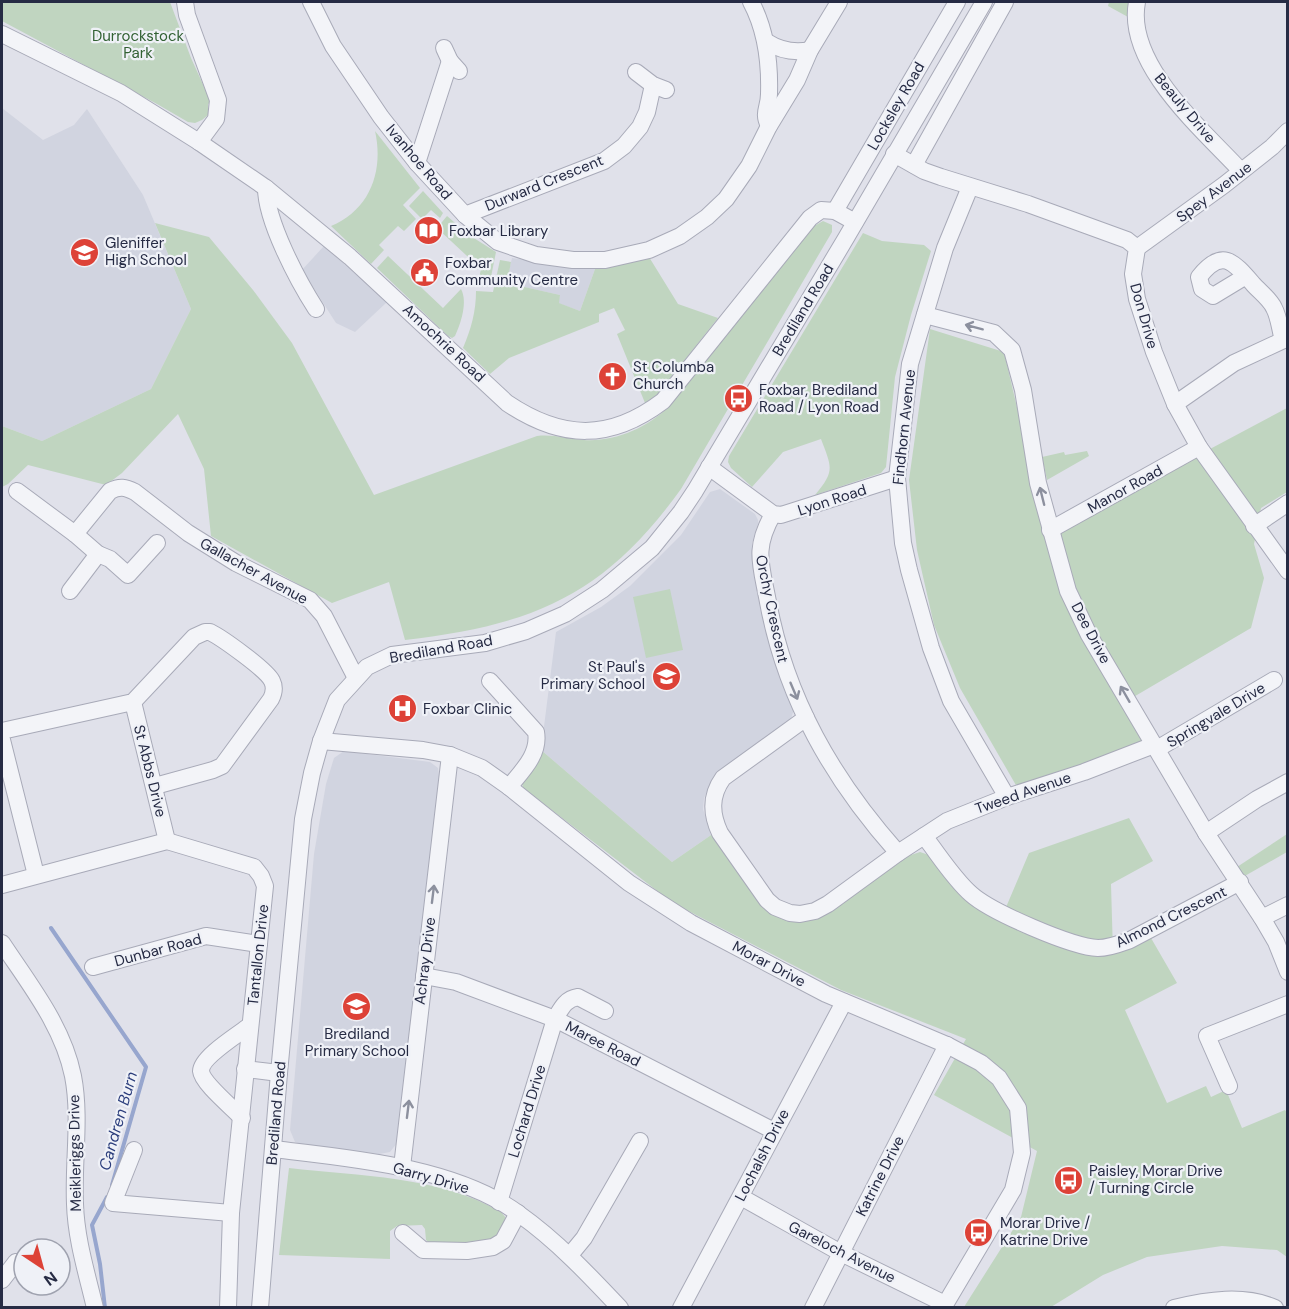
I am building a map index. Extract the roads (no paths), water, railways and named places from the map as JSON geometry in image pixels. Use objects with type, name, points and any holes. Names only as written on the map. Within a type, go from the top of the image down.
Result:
[{"type":"street","points":[[185,2],[187,15],[218,100],[216,119],[199,142]]},
{"type":"street","name":"Ivanhoe Road","points":[[311,2],[333,46],[381,117],[417,163],[465,215],[498,242],[536,255],[573,260],[605,260],[649,250],[680,236],[707,217],[726,199],[749,166],[768,126],[797,80],[810,50],[839,2]]},
{"type":"street","points":[[751,2],[767,42],[769,97],[764,117],[768,126]]},
{"type":"street","name":"Locksley Road","points":[[835,212],[957,2]]},
{"type":"street","name":"Brediland Road","points":[[260,1308],[303,819],[321,741],[337,700],[367,667],[392,655],[485,643],[526,631],[565,614],[602,590],[652,548],[681,512],[709,467],[984,2]]},
{"type":"street","points":[[914,165],[1005,2]]},
{"type":"street","name":"Beauly Drive","points":[[1137,2],[1135,12],[1139,34],[1153,71],[1166,90],[1241,171]]},
{"type":"street","name":"Amochrie Road","points":[[2,34],[121,93],[266,188],[350,257],[507,403],[527,417],[552,426],[580,432],[624,424],[644,415],[663,402],[810,218],[821,210],[835,212]]},
{"type":"street","points":[[767,42],[776,49],[792,52],[810,50]]},
{"type":"street","points":[[417,163],[451,60]]},
{"type":"street","name":"Durward Crescent","points":[[465,215],[604,161],[624,146],[640,128],[659,87],[636,72]]},
{"type":"street","name":"Spey Avenue","points":[[1137,248],[1197,206],[1272,147],[1287,131]]},
{"type":"street","points":[[894,154],[924,171],[1028,204],[1127,240],[1137,248]]},
{"type":"street","name":"Findhorn Avenue","points":[[970,187],[945,248],[910,364],[897,478],[902,531],[909,570],[931,648],[951,700],[1007,797]]},
{"type":"street","points":[[266,188],[266,201],[286,255],[316,309]]},
{"type":"street","points":[[835,212],[855,222]]},
{"type":"street","name":"Don Drive","points":[[1137,248],[1133,274],[1137,299],[1154,352],[1175,404],[1199,447],[1287,571]]},
{"type":"street","points":[[1175,404],[1234,363],[1285,339],[1274,308],[1246,276]]},
{"type":"street","name":"Dee Drive","points":[[925,315],[994,333],[1012,350],[1023,390],[1038,483],[1068,591],[1206,833],[1240,882],[1276,942],[1287,972]]},
{"type":"street","name":"Manor Road","points":[[1050,530],[1199,447]]},
{"type":"street","points":[[709,467],[773,514]]},
{"type":"street","name":"Lyon Road","points":[[773,514],[789,514],[897,478]]},
{"type":"street","name":"Gallacher Avenue","points":[[75,534],[110,491],[118,487],[135,492],[188,533],[217,551],[310,600],[324,616],[356,678]]},
{"type":"street","points":[[17,491],[98,554],[110,559],[128,575],[156,543]]},
{"type":"street","points":[[1254,526],[1287,503]]},
{"type":"street","name":"Orchy Crescent","points":[[773,514],[762,537],[759,554],[786,673],[827,758],[856,802],[898,853]]},
{"type":"street","points":[[70,591],[98,554]]},
{"type":"street","points":[[2,731],[133,702],[194,638],[205,632],[215,634],[267,673],[274,686],[271,699],[222,766],[155,786]]},
{"type":"street","name":"Springvale Drive","points":[[1156,747],[1274,680]]},
{"type":"street","points":[[490,681],[536,732],[538,741],[533,754],[508,787]]},
{"type":"street","name":"St Abbs Drive","points":[[133,702],[167,841]]},
{"type":"street","name":"Tweed Avenue","points":[[806,718],[731,772],[718,785],[712,804],[715,823],[720,833],[767,900],[775,908],[800,914],[815,911],[828,904],[947,821],[1007,797],[1156,747]]},
{"type":"street","points":[[2,740],[36,875]]},
{"type":"street","name":"Morar Drive","points":[[321,741],[423,750],[450,755],[482,768],[629,883],[691,923],[844,1002],[947,1045],[981,1064],[999,1078],[1018,1108],[1022,1153],[1012,1190],[944,1306]]},
{"type":"street","name":"Achray Drive","points":[[402,1167],[450,755]]},
{"type":"street","points":[[1206,833],[1287,782]]},
{"type":"street","name":"Almond Crescent","points":[[924,836],[962,885],[987,905],[1041,930],[1096,948],[1110,947],[1130,940],[1240,882]]},
{"type":"street","points":[[2,885],[167,841]]},
{"type":"street","name":"Tantallon Drive","points":[[167,841],[254,867],[265,886],[231,1213],[228,1308]]},
{"type":"street","points":[[1262,918],[1287,905]]},
{"type":"street","name":"Dunbar Road","points":[[93,967],[206,936],[259,944]]},
{"type":"street","name":"Meikleriggs Drive","points":[[2,943],[51,1018],[73,1075],[76,1101],[75,1206],[77,1228],[95,1308]]},
{"type":"street","name":"Maree Road","points":[[424,976],[456,982],[555,1019],[774,1131]]},
{"type":"street","points":[[555,1019],[567,1000],[573,997],[578,997],[605,1011]]},
{"type":"street","name":"Lochalsh Drive","points":[[681,1308],[844,1002]]},
{"type":"street","points":[[1228,1086],[1207,1036],[1287,1004]]},
{"type":"street","name":"Lochard Drive","points":[[499,1202],[555,1019]]},
{"type":"street","points":[[242,1118],[204,1079],[201,1068],[214,1053],[249,1026]]},
{"type":"street","name":"Katrine Drive","points":[[813,1308],[947,1045]]},
{"type":"street","points":[[245,1069],[279,1073]]},
{"type":"street","points":[[570,1255],[584,1238],[640,1141]]},
{"type":"street","name":"Garry Drive","points":[[273,1149],[402,1167],[458,1183],[518,1213],[570,1255],[620,1308]]},
{"type":"street","points":[[134,1150],[113,1203],[231,1213]]},
{"type":"street","name":"Gareloch Avenue","points":[[741,1197],[841,1253],[944,1306]]},
{"type":"street","points":[[403,1233],[423,1250],[466,1251],[493,1247],[503,1241],[518,1213]]},
{"type":"street","points":[[2,1280],[12,1267]]},
{"type":"street","points":[[1174,1308],[1192,1303],[1233,1299],[1255,1301],[1275,1308]]},
{"type":"waterway","name":"Candren Burn","points":[[51,928],[146,1067],[112,1185]]},
{"type":"waterway","name":"Candren Burn","points":[[105,1308],[100,1264],[92,1225],[107,1197]]},
{"type":"place","name":"Foxbar Library","points":[[428,231]]},
{"type":"place","name":"Gleniffer High School","points":[[84,252]]},
{"type":"place","name":"Foxbar Community Centre","points":[[424,272]]},
{"type":"place","name":"St Columba Church","points":[[612,376]]},
{"type":"place","name":"Foxbar, Brediland Road / Lyon Road","points":[[738,399]]},
{"type":"place","name":"St Paul's Primary School","points":[[666,676]]},
{"type":"place","name":"Foxbar Clinic","points":[[402,709]]},
{"type":"place","name":"Brediland Primary School","points":[[357,1007]]},
{"type":"place","name":"Paisley, Morar Drive / Turning Circle","points":[[1068,1180]]},
{"type":"place","name":"Morar Drive / Katrine Drive","points":[[979,1232]]},
{"type":"park label","name":"Durrockstock Park","points":[[138,44]]}]
